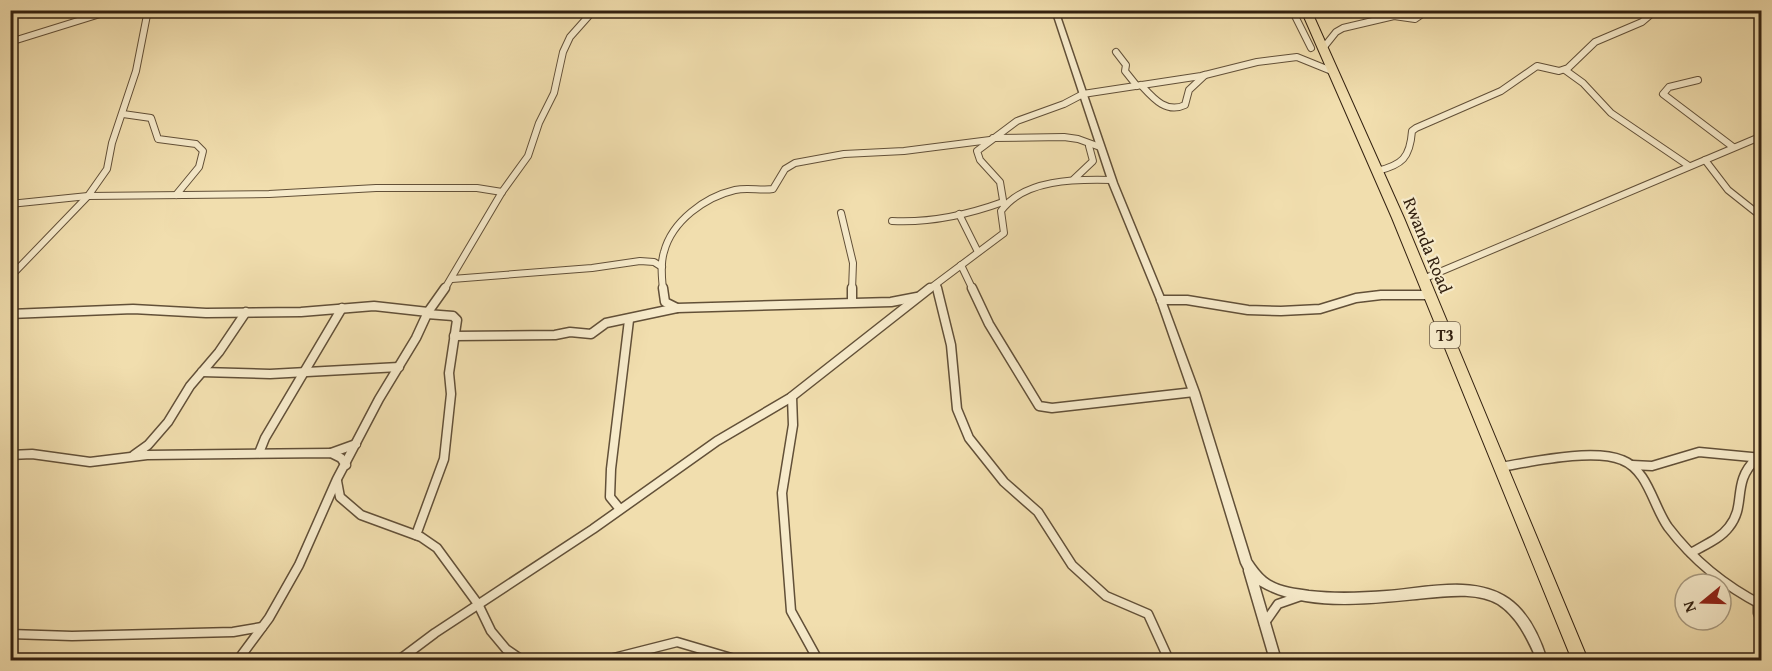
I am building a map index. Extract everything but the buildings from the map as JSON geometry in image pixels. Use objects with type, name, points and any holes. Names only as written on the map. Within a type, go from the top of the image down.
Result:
[{"type":"highway","name":"Rwanda Road","points":[[1306,10],[1318,44],[1334,72],[1423,279],[1580,660]]},
{"type":"street","points":[[10,17],[19,10]]},
{"type":"street","points":[[10,42],[113,10]]},
{"type":"street","points":[[10,277],[88,196],[107,169],[112,143],[136,71],[148,10]]},
{"type":"street","points":[[238,660],[262,627],[299,565],[337,479],[378,399],[399,367],[427,313],[452,279],[502,192],[532,149],[539,123],[554,93],[560,62],[570,37],[594,10]]},
{"type":"street","points":[[1054,10],[1083,94],[1094,146],[1093,161],[1074,179]]},
{"type":"street","points":[[1292,10],[1318,44]]},
{"type":"street","points":[[399,660],[478,604],[593,529],[619,508],[741,425],[792,397],[1004,233],[1005,228],[1000,218],[1004,204],[999,180],[978,156],[977,151],[1030,114],[1068,104],[1083,94],[1205,75],[1257,62],[1297,57],[1343,28],[1390,17],[1415,19],[1428,10]]},
{"type":"street","points":[[1377,171],[1397,166],[1412,142],[1412,131],[1416,128],[1501,91],[1537,66],[1543,65],[1558,71],[1565,70],[1597,40],[1639,25],[1656,10]]},
{"type":"street","points":[[1116,52],[1126,65],[1125,71],[1139,86],[1168,108],[1178,109],[1185,105],[1189,90],[1205,75]]},
{"type":"street","points":[[1297,57],[1334,72]]},
{"type":"street","points":[[1565,70],[1583,83],[1611,113],[1689,166]]},
{"type":"street","points":[[1698,80],[1669,87],[1663,94],[1733,147]]},
{"type":"street","points":[[123,114],[151,118],[158,139],[196,144],[203,151],[199,167],[176,195]]},
{"type":"street","points":[[677,308],[665,302],[662,267],[666,248],[691,212],[735,190],[773,189],[780,176],[790,165],[852,153],[904,151],[1026,135],[1077,138],[1094,146],[1112,180],[1161,300],[1194,392],[1275,660]]},
{"type":"street","points":[[1423,279],[1761,135]]},
{"type":"street","points":[[1705,160],[1728,190],[1761,217]]},
{"type":"street","points":[[892,221],[915,222],[1004,204],[1028,191],[1074,179],[1112,180]]},
{"type":"street","points":[[10,204],[88,196],[439,187],[502,192]]},
{"type":"street","points":[[841,213],[853,263],[852,302]]},
{"type":"street","points":[[959,214],[978,252]]},
{"type":"street","points":[[452,279],[592,268],[640,261],[654,262],[662,267]]},
{"type":"street","points":[[961,265],[988,324],[1039,406],[1052,408],[1194,392]]},
{"type":"street","points":[[936,286],[951,345],[957,410],[969,438],[1004,482],[1038,512],[1072,564],[1082,574],[1106,596],[1148,614],[1169,660]]},
{"type":"street","points":[[1161,300],[1187,300],[1248,309],[1281,311],[1320,309],[1356,298],[1381,295],[1429,295]]},
{"type":"street","points":[[453,336],[555,335],[570,332],[591,334],[604,324],[677,308],[891,302],[922,296]]},
{"type":"street","points":[[10,314],[133,309],[206,313],[301,312],[374,306],[455,318],[457,323],[453,336],[449,373],[450,411],[444,459],[416,535]]},
{"type":"street","points":[[260,453],[265,438],[342,308]]},
{"type":"street","points":[[134,455],[148,445],[168,422],[190,386],[246,312]]},
{"type":"street","points":[[619,508],[610,497],[611,469],[629,320]]},
{"type":"street","points":[[202,372],[215,374],[242,371],[259,374],[399,367]]},
{"type":"street","points":[[792,397],[793,425],[782,493],[791,611],[818,660]]},
{"type":"street","points":[[10,455],[32,454],[90,462],[134,455],[332,453],[356,444]]},
{"type":"street","points":[[1500,467],[1556,458],[1609,457],[1653,469],[1698,452],[1759,458]]},
{"type":"street","points":[[332,453],[341,458],[346,465]]},
{"type":"street","points":[[1691,553],[1732,523],[1742,473],[1759,458]]},
{"type":"street","points":[[1632,465],[1666,525],[1724,585],[1760,605],[1761,624]]},
{"type":"street","points":[[337,479],[340,497],[361,515],[430,541],[478,604],[491,631],[506,649],[522,660]]},
{"type":"street","points":[[1246,563],[1263,582],[1275,589],[1302,595],[1384,596],[1473,590],[1503,602],[1513,609],[1532,636],[1542,660]]},
{"type":"street","points":[[1264,624],[1282,599],[1302,595]]},
{"type":"street","points":[[12,637],[233,632],[262,627]]},
{"type":"street","points":[[606,660],[677,642],[738,660]]}]
